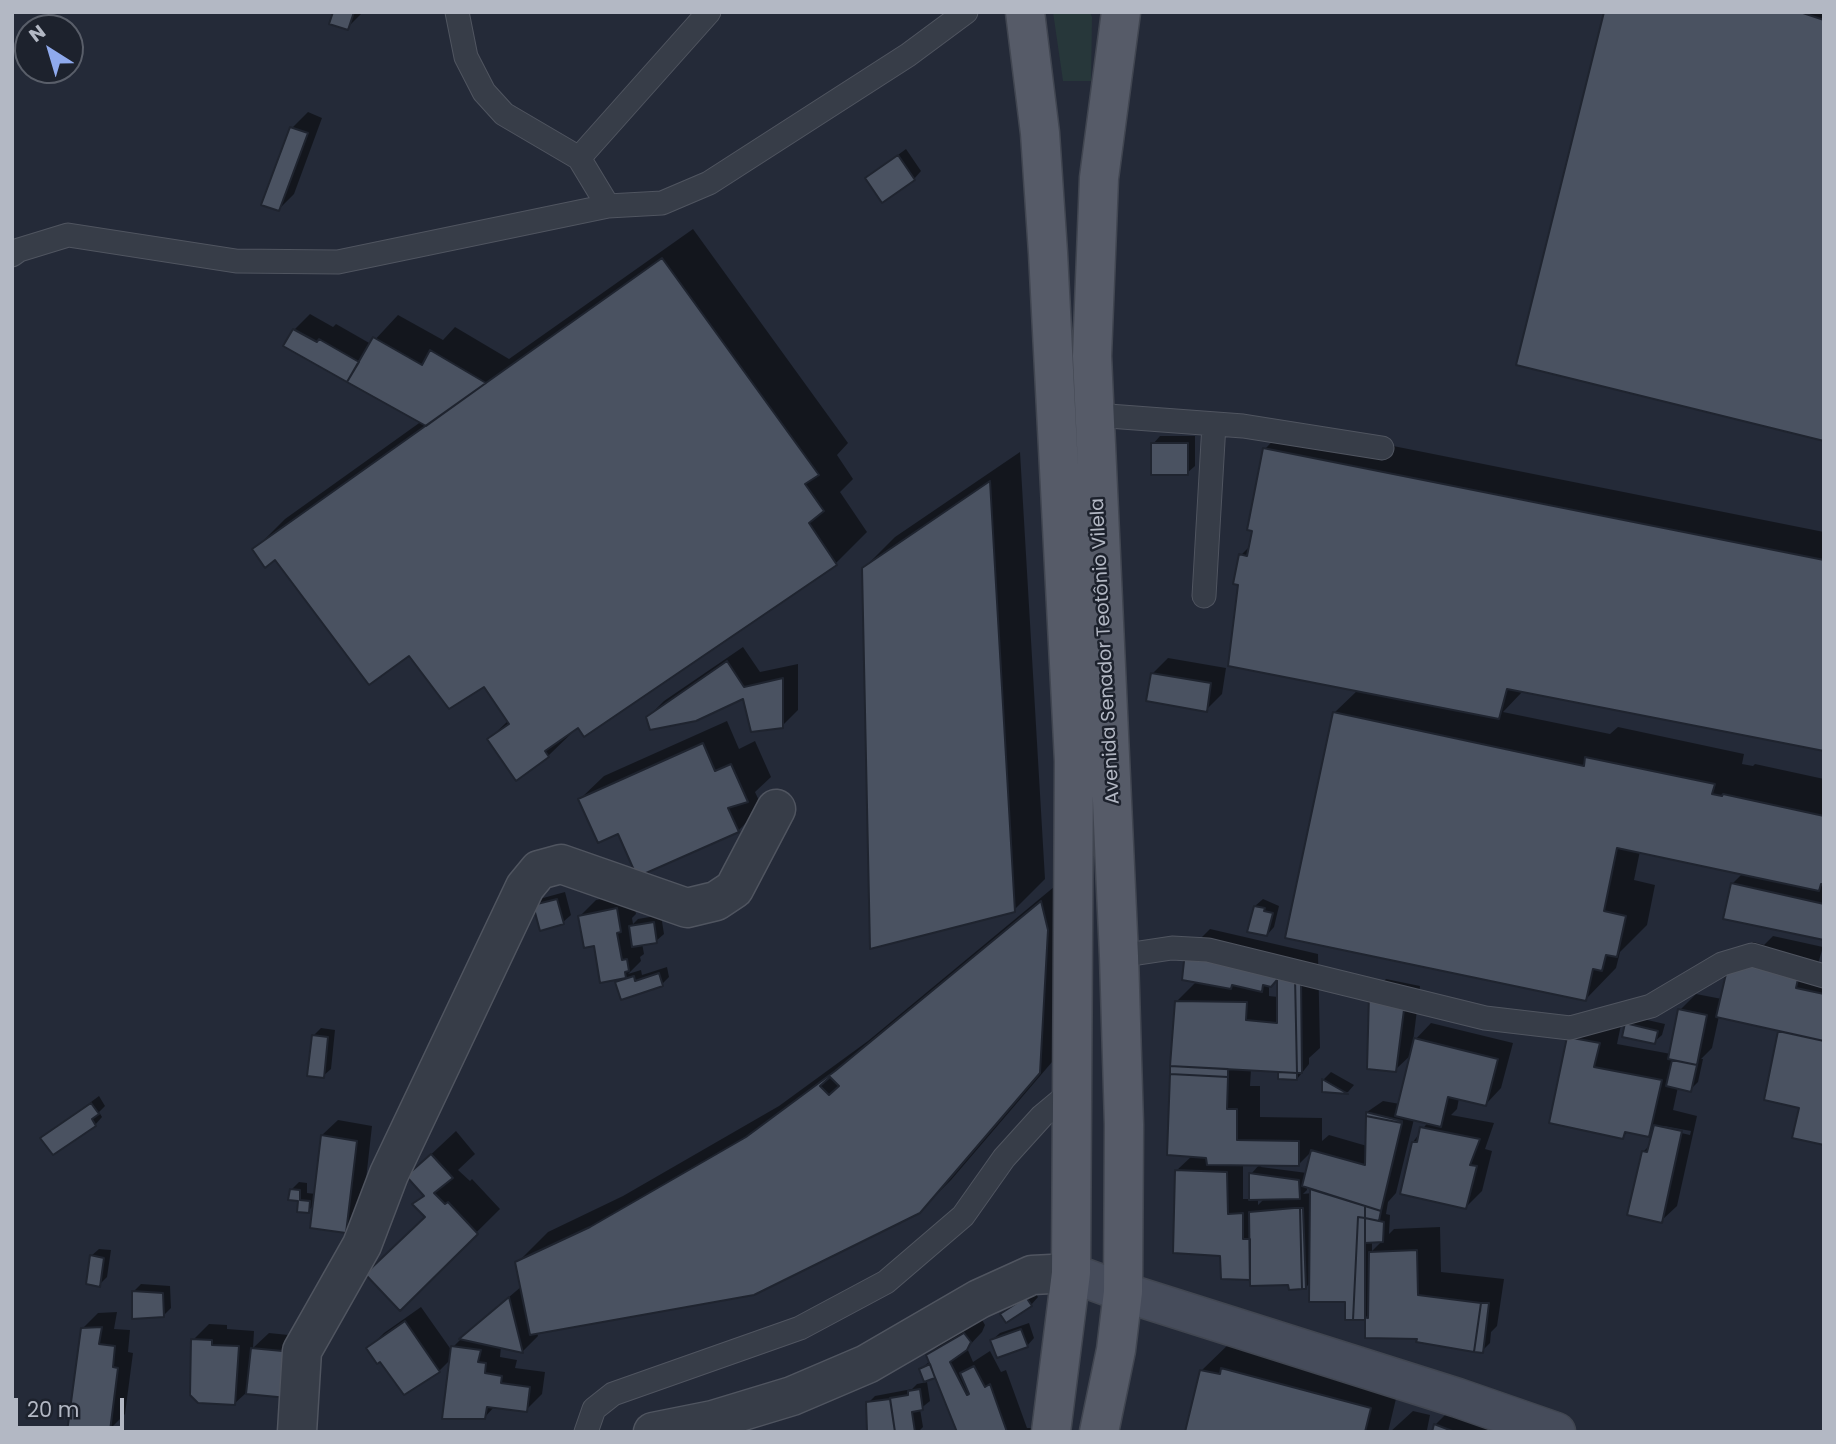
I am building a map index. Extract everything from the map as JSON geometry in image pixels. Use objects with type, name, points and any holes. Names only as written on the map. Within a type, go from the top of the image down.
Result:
[{"type":"main road","name":"Avenida Senador Teotônio Vilela","points":[[1025,12],[1040,133],[1048,253],[1074,761],[1071,1273],[1051,1432]]},
{"type":"main road","name":"Avenida Senador Teotônio Vilela","points":[[1099,1432],[1116,1350],[1124,1292],[1124,1125],[1092,356],[1099,178],[1121,12]]},
{"type":"main road","points":[[1071,1273],[1556,1432]]},
{"type":"street","points":[[297,1432],[302,1351],[362,1245],[389,1174],[525,887],[539,870],[561,864],[687,908],[716,901],[734,889],[776,809]]},
{"type":"street","points":[[653,1432],[713,1420],[792,1396],[867,1364],[978,1298],[1032,1275],[1071,1273]]},
{"type":"lane","points":[[457,12],[466,57],[484,92],[504,114],[579,158],[608,206]]},
{"type":"lane","points":[[579,158],[709,12]]},
{"type":"lane","points":[[12,255],[19,250],[68,235],[236,261],[338,262],[608,206],[662,203],[709,183],[908,55],[966,12]]},
{"type":"lane","points":[[1095,415],[1214,424],[1382,448]]},
{"type":"lane","points":[[1204,596],[1214,424]]},
{"type":"lane","points":[[1119,956],[1172,948],[1208,950],[1485,1018],[1570,1028],[1651,1006],[1722,964],[1752,955],[1824,976]]},
{"type":"lane","points":[[586,1432],[594,1409],[613,1394],[800,1328],[886,1282],[963,1216],[1004,1158],[1042,1116],[1072,1091]]},
{"type":"shaded area","points":[[1053,12],[1090,12],[1091,81],[1063,81]]},
{"type":"building","points":[[333,12],[354,12],[348,30],[329,24]]},
{"type":"building","points":[[1604,12],[1800,12],[1824,20],[1824,441],[1516,365]]},
{"type":"building","points":[[290,127],[308,133],[279,211],[261,205]]},
{"type":"building","points":[[898,155],[915,180],[882,203],[865,178]]},
{"type":"building","points":[[662,258],[819,475],[805,484],[824,511],[809,523],[837,565],[584,737],[578,728],[545,751],[549,757],[516,781],[487,739],[509,724],[484,687],[449,709],[409,656],[369,685],[275,560],[265,568],[252,549]]},
{"type":"building","points":[[293,329],[317,342],[319,339],[359,362],[347,382],[283,346]]},
{"type":"building","points":[[373,337],[422,365],[430,350],[486,383],[426,426],[347,382]]},
{"type":"building","points":[[1151,443],[1188,443],[1188,475],[1151,475]]},
{"type":"building","points":[[1263,448],[1824,560],[1824,751],[1507,689],[1499,719],[1228,666],[1238,585],[1233,584],[1239,554],[1247,556],[1252,531],[1247,530]]},
{"type":"building","points":[[990,481],[1015,912],[870,949],[862,568]]},
{"type":"building","points":[[727,661],[744,687],[783,678],[783,728],[751,732],[743,699],[696,721],[650,730],[646,717]]},
{"type":"building","points":[[1151,673],[1211,683],[1207,712],[1146,701]]},
{"type":"building","points":[[1333,712],[1584,766],[1585,757],[1715,784],[1712,794],[1723,794],[1824,816],[1824,885],[1821,884],[1819,891],[1617,848],[1604,911],[1626,916],[1617,957],[1606,955],[1602,971],[1593,969],[1586,1001],[1285,938]]},
{"type":"building","points":[[703,743],[715,771],[731,764],[748,802],[728,808],[739,832],[637,877],[618,834],[598,843],[578,799]]},
{"type":"building","points":[[1731,883],[1824,904],[1824,940],[1723,919]]},
{"type":"building","points":[[557,899],[564,924],[540,931],[533,905]]},
{"type":"building","points":[[1041,901],[1048,930],[1040,1073],[920,1213],[754,1295],[530,1335],[515,1262],[590,1227],[746,1137],[835,1071]]},
{"type":"building","points":[[1254,906],[1273,913],[1267,936],[1247,932]]},
{"type":"building","points":[[617,908],[621,932],[617,933],[622,960],[627,959],[629,971],[625,972],[626,978],[600,983],[594,946],[584,948],[578,916]]},
{"type":"building","points":[[654,922],[657,943],[632,947],[629,926]]},
{"type":"building","points":[[1185,952],[1295,977],[1297,1073],[1170,1066],[1175,1001],[1247,1002],[1246,1020],[1277,1023],[1277,980],[1271,987],[1263,985],[1262,992],[1232,985],[1231,989],[1182,980]]},
{"type":"building","points":[[1747,959],[1800,970],[1796,988],[1824,994],[1824,1041],[1716,1017],[1728,965]]},
{"type":"building","points":[[659,973],[663,986],[621,1000],[615,982],[634,976],[635,981]]},
{"type":"building","points":[[1295,977],[1301,979],[1302,1073],[1297,1073]]},
{"type":"building","points":[[1369,994],[1405,1002],[1396,1072],[1367,1069]]},
{"type":"building","points":[[1678,1009],[1707,1015],[1697,1065],[1668,1059]]},
{"type":"building","points":[[1625,1023],[1658,1031],[1655,1044],[1622,1037]]},
{"type":"building","points":[[1778,1031],[1824,1041],[1824,1145],[1792,1138],[1799,1108],[1764,1100]]},
{"type":"building","points":[[312,1035],[328,1037],[324,1078],[307,1076]]},
{"type":"building","points":[[1567,1037],[1600,1043],[1594,1067],[1662,1080],[1649,1137],[1625,1132],[1623,1139],[1549,1123]]},
{"type":"building","points":[[1414,1038],[1498,1059],[1486,1106],[1448,1097],[1441,1127],[1395,1116]]},
{"type":"building","points":[[1672,1060],[1697,1065],[1691,1092],[1666,1086]]},
{"type":"building","points":[[1170,1066],[1228,1069],[1228,1077],[1170,1074]]},
{"type":"building","points":[[1278,1072],[1297,1073],[1297,1080],[1278,1079]]},
{"type":"building","points":[[1170,1074],[1228,1077],[1227,1109],[1237,1109],[1237,1140],[1299,1141],[1299,1166],[1207,1165],[1206,1158],[1167,1155]]},
{"type":"building","points":[[830,1077],[839,1086],[829,1095],[820,1086]]},
{"type":"building","points":[[1322,1079],[1348,1094],[1322,1092]]},
{"type":"building","points":[[91,1103],[99,1114],[92,1119],[96,1126],[53,1155],[40,1138]]},
{"type":"building","points":[[1366,1112],[1402,1121],[1402,1123],[1366,1116]]},
{"type":"building","points":[[1366,1116],[1402,1123],[1381,1211],[1302,1186],[1311,1150],[1365,1165]]},
{"type":"building","points":[[1654,1125],[1682,1131],[1662,1223],[1627,1215],[1642,1151],[1647,1152]]},
{"type":"building","points":[[1420,1127],[1480,1139],[1470,1165],[1477,1166],[1466,1209],[1400,1194],[1412,1142],[1417,1142]]},
{"type":"building","points":[[321,1135],[357,1141],[346,1233],[310,1228]]},
{"type":"building","points":[[431,1154],[453,1178],[434,1193],[445,1204],[448,1202],[478,1234],[400,1311],[365,1274],[425,1217],[412,1204],[424,1196],[406,1176]]},
{"type":"building","points":[[1175,1170],[1227,1172],[1228,1214],[1243,1213],[1243,1239],[1250,1239],[1250,1280],[1221,1279],[1220,1256],[1173,1253]]},
{"type":"building","points":[[1249,1173],[1299,1180],[1300,1199],[1249,1200]]},
{"type":"building","points":[[290,1189],[300,1190],[300,1200],[310,1201],[309,1213],[297,1212],[298,1201],[288,1200]]},
{"type":"building","points":[[1310,1189],[1365,1206],[1365,1218],[1358,1217],[1353,1320],[1345,1320],[1345,1302],[1309,1302]]},
{"type":"building","points":[[1365,1206],[1381,1211],[1379,1221],[1365,1218]]},
{"type":"building","points":[[1300,1208],[1302,1289],[1289,1290],[1288,1285],[1250,1286],[1249,1212]]},
{"type":"building","points":[[1300,1208],[1303,1208],[1306,1289],[1302,1289]]},
{"type":"building","points":[[1358,1217],[1365,1218],[1365,1320],[1353,1320]]},
{"type":"building","points":[[1365,1218],[1384,1222],[1383,1242],[1365,1243]]},
{"type":"building","points":[[1417,1250],[1418,1295],[1481,1303],[1474,1352],[1416,1342],[1417,1339],[1365,1338],[1369,1252]]},
{"type":"building","points":[[90,1255],[104,1258],[100,1287],[86,1284]]},
{"type":"building","points":[[132,1291],[163,1293],[164,1317],[132,1319]]},
{"type":"building","points":[[509,1297],[523,1353],[459,1339]]},
{"type":"building","points":[[1026,1297],[1032,1306],[1006,1323],[1000,1314]]},
{"type":"building","points":[[1481,1303],[1489,1303],[1483,1353],[1474,1352]]},
{"type":"building","points":[[405,1321],[440,1372],[404,1395],[366,1348]]},
{"type":"building","points":[[102,1327],[99,1344],[115,1346],[113,1367],[118,1368],[110,1431],[90,1429],[90,1432],[67,1432],[81,1328]]},
{"type":"building","points":[[1021,1329],[1028,1347],[997,1358],[990,1340]]},
{"type":"building","points":[[964,1333],[971,1342],[967,1350],[950,1362],[967,1395],[969,1394],[960,1373],[974,1366],[985,1387],[990,1384],[1007,1432],[957,1432],[926,1355]]},
{"type":"building","points":[[191,1339],[212,1340],[212,1345],[239,1346],[235,1405],[198,1403],[190,1395]]},
{"type":"building","points":[[451,1346],[481,1350],[478,1362],[486,1363],[485,1373],[502,1376],[501,1383],[530,1387],[527,1412],[487,1407],[485,1419],[442,1419]]},
{"type":"building","points":[[251,1348],[293,1352],[288,1398],[246,1394]]},
{"type":"building","points":[[930,1364],[935,1378],[924,1382],[919,1369]]},
{"type":"building","points":[[1221,1368],[1371,1408],[1365,1432],[1185,1432],[1200,1370],[1220,1374]]},
{"type":"building","points":[[920,1389],[923,1410],[912,1412],[915,1432],[895,1432],[890,1398],[908,1395],[908,1391]]},
{"type":"building","points":[[890,1399],[895,1432],[867,1431],[866,1402]]},
{"type":"building","points":[[1434,1424],[1455,1432],[1432,1432]]}]
